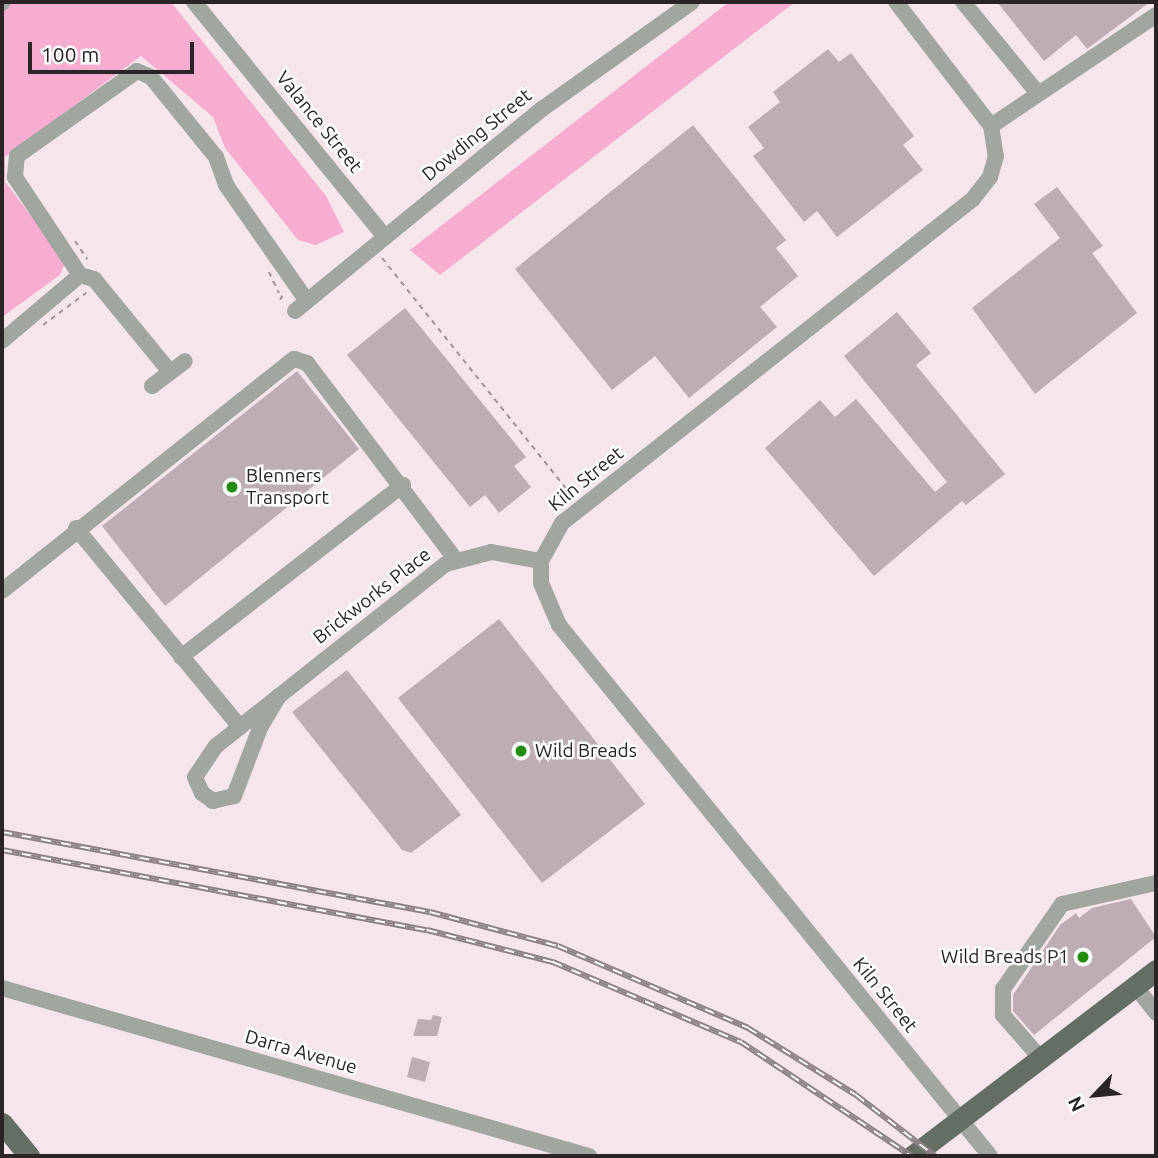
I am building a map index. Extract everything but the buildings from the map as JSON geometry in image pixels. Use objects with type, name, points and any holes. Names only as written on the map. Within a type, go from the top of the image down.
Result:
[{"type":"main road","points":[[912,1156],[930,1148],[1156,970]]},
{"type":"main road","points":[[2,1122],[29,1156]]},
{"type":"street","name":"Valance Street","points":[[194,2],[378,242]]},
{"type":"street","name":"Dowding Street","points":[[85,270],[20,186],[15,162],[121,77],[144,72],[216,157],[226,185],[301,306],[542,109],[692,2]]},
{"type":"street","points":[[896,2],[991,126],[1036,91],[1156,15]]},
{"type":"street","points":[[963,2],[1036,91]]},
{"type":"street","name":"Kiln Street","points":[[990,1156],[559,625],[545,601],[541,561],[574,514],[973,199],[996,156],[991,126]]},
{"type":"street","points":[[2,341],[85,270],[170,372]]},
{"type":"street","points":[[2,592],[76,528],[294,359],[307,363],[403,485],[455,559]]},
{"type":"street","points":[[152,386],[185,360]]},
{"type":"street","points":[[181,657],[403,485]]},
{"type":"street","points":[[76,528],[240,727]]},
{"type":"street","name":"Brickworks Place","points":[[279,696],[260,728],[243,785],[234,796],[213,801],[195,777],[216,746],[279,696],[455,559],[491,552],[541,561]]},
{"type":"street","points":[[1042,1060],[1003,1015],[1003,989],[1062,904],[1156,883]]},
{"type":"street","points":[[1136,987],[1156,1013]]},
{"type":"street","name":"Darra Avenue","points":[[2,988],[589,1156]]},
{"type":"path","points":[[69,233],[85,270]]},
{"type":"path","points":[[378,242],[573,497],[566,504],[574,514]]},
{"type":"path","points":[[266,264],[279,293]]},
{"type":"path","points":[[34,332],[81,295],[106,295]]},
{"type":"shaded area","points":[[13,2],[171,2],[326,196],[344,232],[316,245],[298,240],[225,148],[213,117],[141,56],[5,157],[5,182],[66,261],[60,275],[2,317],[2,10]]},
{"type":"shaded area","points":[[729,2],[795,2],[440,275],[410,250]]},
{"type":"railway","points":[[2,832],[430,912],[558,946],[748,1028],[856,1095],[935,1156]]},
{"type":"railway","points":[[2,850],[427,930],[553,962],[741,1042],[911,1156]]},
{"type":"place","name":"Blenners Transport","points":[[232,487]]},
{"type":"place","name":"Wild Breads","points":[[521,751]]},
{"type":"place","name":"Wild Breads P1","points":[[1083,957]]}]
